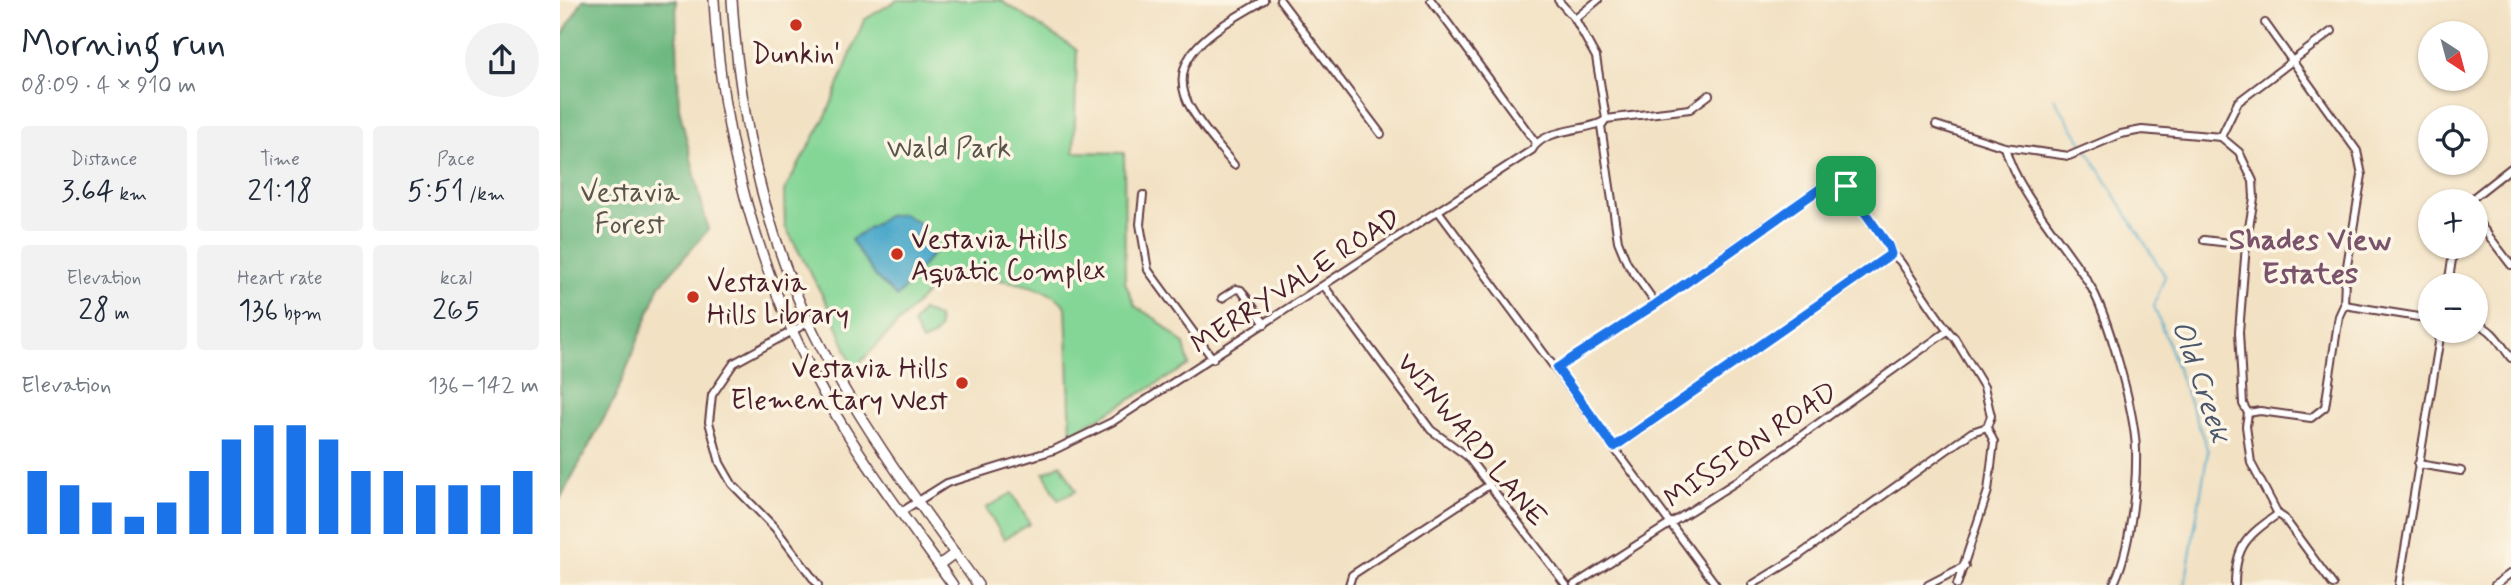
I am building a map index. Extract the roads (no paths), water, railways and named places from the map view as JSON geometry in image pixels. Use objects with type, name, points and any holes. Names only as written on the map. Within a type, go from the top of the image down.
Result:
[{"type":"main road","points":[[714,0],[717,47],[734,155],[758,239],[792,329],[829,402],[953,585]]},
{"type":"main road","points":[[732,0],[736,62],[759,175],[776,234],[808,322],[863,421],[978,585]]},
{"type":"main road","points":[[939,565],[955,553]]},
{"type":"street","points":[[1234,165],[1188,103],[1185,71],[1189,56],[1198,43],[1264,0]]},
{"type":"street","points":[[1280,0],[1381,134]]},
{"type":"street","points":[[1431,0],[1536,143]]},
{"type":"street","points":[[1558,0],[1575,19],[1596,57],[1606,119],[1601,126],[1618,240],[1627,263],[1656,304]]},
{"type":"street","points":[[1575,19],[1598,0]]},
{"type":"street","points":[[2248,413],[2260,411],[2304,418],[2318,414],[2325,407],[2339,316],[2344,305],[2345,278],[2362,175],[2361,160],[2265,23]]},
{"type":"street","points":[[2221,137],[2238,102],[2332,31]]},
{"type":"street","name":"MERRYVALE ROAD","points":[[901,512],[947,483],[1073,442],[1112,422],[1439,212],[1532,150],[1536,143],[1575,127],[1601,125],[1606,119],[1690,109],[1709,95]]},
{"type":"street","points":[[1936,125],[2005,147],[2069,156],[2121,134],[2142,130],[2221,137],[2247,163],[2253,181],[2254,198],[2246,245],[2239,332],[2251,463],[2278,514],[2284,518],[2333,585]]},
{"type":"street","points":[[2005,147],[2018,178],[2091,285],[2108,332],[2129,409],[2136,449],[2132,504],[2128,545],[2121,571],[2113,585]]},
{"type":"street","points":[[2484,189],[2511,168]]},
{"type":"street","points":[[1557,368],[1656,304],[1823,184],[1837,181],[1846,186],[1888,245],[1891,254],[1899,260],[1942,319],[1946,332],[1954,337],[1984,387],[1990,416],[1987,427],[1994,442],[1992,471],[1957,585]]},
{"type":"street","points":[[1143,195],[1140,224],[1143,253],[1151,276],[1213,359]]},
{"type":"street","points":[[1439,212],[1716,585]]},
{"type":"street","points":[[2488,235],[2511,265]]},
{"type":"street","points":[[2204,240],[2246,245]]},
{"type":"street","points":[[1614,447],[1891,254]]},
{"type":"street","name":"WINWARD LANE","points":[[1324,286],[1431,430],[1444,442],[1462,451],[1566,585]]},
{"type":"street","points":[[1222,298],[1236,289],[1241,290],[1265,324]]},
{"type":"street","points":[[2344,305],[2418,317]]},
{"type":"street","points":[[808,322],[734,363],[712,395],[709,422],[720,463],[732,484],[775,528],[818,585]]},
{"type":"street","points":[[2488,331],[2494,335],[2511,358]]},
{"type":"street","name":"MISSION ROAD","points":[[1573,585],[1739,480],[1946,332]]},
{"type":"street","points":[[2399,585],[2439,343]]},
{"type":"street","points":[[1752,585],[1791,561],[1972,432],[1987,427]]},
{"type":"street","points":[[2418,464],[2461,471]]},
{"type":"street","points":[[1349,584],[1352,575],[1489,485]]},
{"type":"street","points":[[2235,585],[2235,563],[2243,544],[2253,531],[2278,514]]},
{"type":"street","points":[[1928,585],[1965,566]]},
{"type":"street","points":[[2495,585],[2511,573]]},
{"type":"water","name":"Vestavia Hills Aquatic Complex","points":[[903,214],[922,225],[919,229],[935,251],[897,297],[876,277],[851,240],[887,216]]},
{"type":"waterway","name":"Old Creek","points":[[2054,98],[2084,146]]},
{"type":"waterway","name":"Old Creek","points":[[2087,150],[2165,276],[2154,306],[2208,451],[2185,585]]},
{"type":"place","name":"Dunkin'","points":[[796,25]]},
{"type":"place","name":"Vestavia Hills Aquatic Complex","points":[[897,254]]},
{"type":"place","name":"Vestavia Hills Library","points":[[693,297]]},
{"type":"place","name":"Vestavia Hills Elementary West","points":[[962,383]]},
{"type":"district","name":"Shades View Estates","points":[[2310,256]]},
{"type":"park label","name":"Wald Park","points":[[949,147]]},
{"type":"park label","name":"Vestavia Forest","points":[[630,207]]}]
